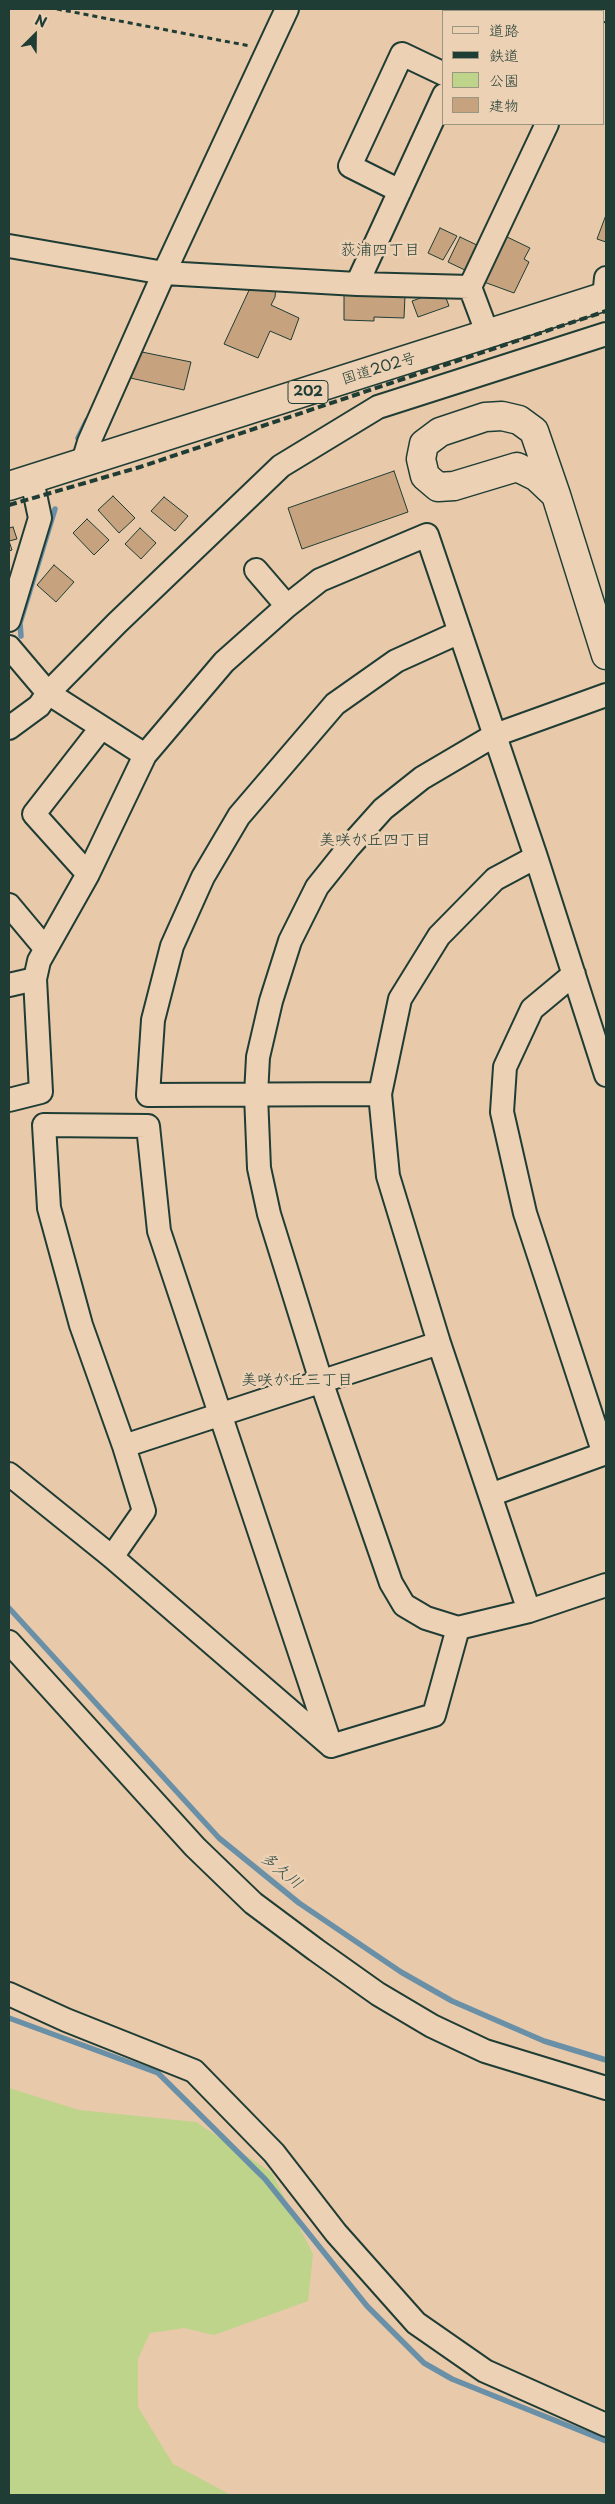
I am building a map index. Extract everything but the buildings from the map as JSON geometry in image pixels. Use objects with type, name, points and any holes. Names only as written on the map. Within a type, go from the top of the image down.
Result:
[{"type":"main road","name":"国道202号","points":[[20,483],[488,335],[606,290]]},
{"type":"main road","points":[[556,495],[537,477],[517,467],[454,486],[438,486],[425,476],[421,459],[424,444],[440,432],[485,417],[502,416],[519,420],[534,431],[556,495],[606,655]]},
{"type":"street","points":[[83,462],[89,442],[157,272],[260,47],[287,9]]},
{"type":"street","points":[[400,191],[350,166],[402,54],[442,73]]},
{"type":"street","points":[[357,284],[442,99]]},
{"type":"street","points":[[488,335],[470,287],[547,125]]},
{"type":"street","points":[[9,246],[157,272],[357,284],[470,287]]},
{"type":"street","points":[[9,728],[39,706],[48,693],[210,532],[281,466],[378,407],[606,334]]},
{"type":"street","points":[[9,620],[14,580],[40,518],[20,483]]},
{"type":"street","points":[[9,1100],[41,1092],[35,979],[45,948],[88,874],[145,755],[224,662],[287,606],[320,580],[426,535],[536,856],[606,1075]]},
{"type":"street","points":[[256,570],[287,606]]},
{"type":"street","points":[[380,1094],[148,1095],[153,1020],[172,946],[203,877],[239,816],[335,704],[396,661],[460,632]]},
{"type":"street","points":[[9,647],[48,693],[145,755]]},
{"type":"street","points":[[606,694],[495,735],[422,778],[383,809],[317,887],[290,940],[271,1000],[258,1057],[256,1095],[259,1168],[269,1214],[321,1381],[391,1583],[404,1605],[426,1618],[458,1628],[529,1611],[606,1585]]},
{"type":"street","points":[[88,874],[34,814],[101,728]]},
{"type":"street","points":[[529,1611],[439,1343],[388,1176],[380,1094],[400,999],[439,936],[495,879],[536,856]]},
{"type":"street","points":[[9,904],[45,948]]},
{"type":"street","points":[[490,1495],[605,1454],[525,1213],[502,1112],[506,1067],[532,1009],[574,974]]},
{"type":"street","points":[[9,985],[35,979]]},
{"type":"street","points":[[112,1557],[144,1511],[124,1446],[81,1325],[49,1208],[44,1125],[148,1126],[159,1232],[332,1746]]},
{"type":"street","points":[[124,1446],[439,1343]]},
{"type":"street","points":[[9,1474],[112,1557],[332,1746]]},
{"type":"street","points":[[332,1746],[434,1715],[458,1628]]},
{"type":"street","points":[[9,1642],[195,1847],[253,1903],[378,1994],[432,2026],[476,2047],[606,2088]]},
{"type":"street","points":[[9,1994],[66,2020],[194,2071],[274,2153],[336,2233],[416,2323],[485,2372],[606,2426]]},
{"type":"path","points":[[57,9],[260,47]]},
{"type":"green space","points":[[9,2088],[79,2110],[196,2122],[272,2173],[313,2254],[308,2301],[214,2335],[184,2328],[150,2333],[138,2359],[138,2407],[173,2464],[231,2495],[9,2495]]},
{"type":"waterway","points":[[78,438],[87,420]]},
{"type":"waterway","points":[[21,636],[20,623],[55,509]]},
{"type":"waterway","name":"多久川","points":[[9,1608],[219,1838],[299,1903],[401,1972],[452,2001],[544,2041],[606,2060]]},
{"type":"waterway","points":[[9,2018],[158,2073],[265,2179],[367,2306],[424,2363],[452,2379],[606,2441]]},
{"type":"railway","points":[[9,505],[140,467],[606,311]]},
{"type":"district","name":"荻浦四丁目","points":[[380,251]]},
{"type":"district","name":"美咲が丘四丁目","points":[[375,841]]},
{"type":"district","name":"美咲が丘三丁目","points":[[297,1381]]}]
